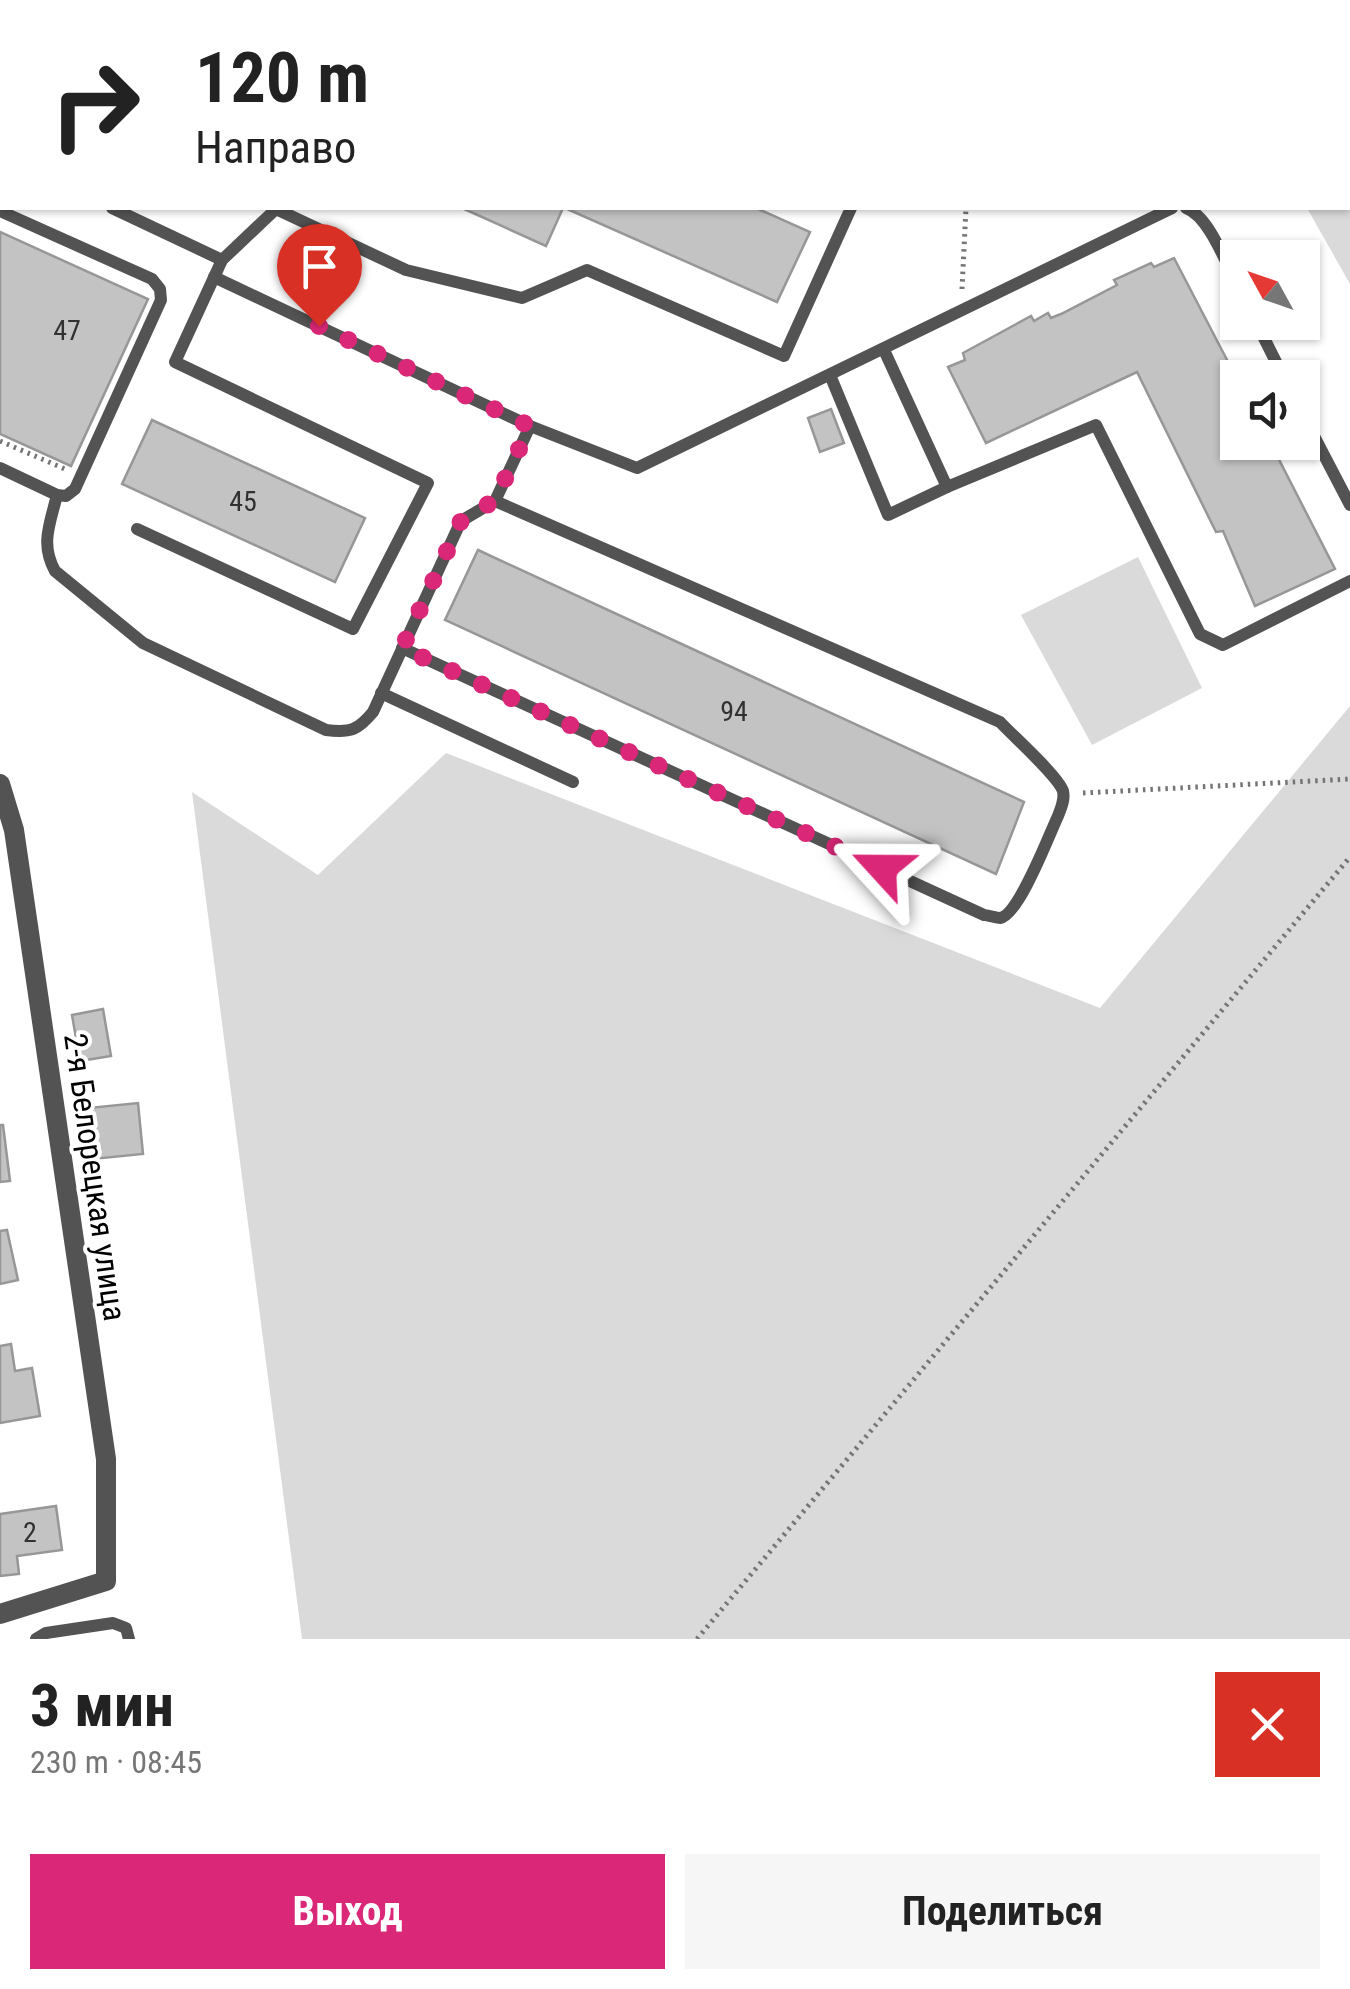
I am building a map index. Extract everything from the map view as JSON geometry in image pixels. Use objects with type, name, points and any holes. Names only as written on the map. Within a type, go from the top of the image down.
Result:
[{"type":"street","name":"2-я Белорецкая улица","points":[[0,784],[14,830],[106,1459],[106,1582],[0,1614]]},
{"type":"lane","points":[[116,210],[222,260]]},
{"type":"lane","points":[[137,529],[353,629],[428,483],[174,362],[222,260],[275,210]]},
{"type":"lane","points":[[281,210],[406,270],[522,298],[587,270],[784,356],[851,210]]},
{"type":"lane","points":[[214,277],[530,426],[637,468],[1168,210]]},
{"type":"lane","points":[[1193,210],[1220,252]]},
{"type":"lane","points":[[0,212],[152,279],[160,289],[161,300],[75,489],[66,496],[57,495],[0,468]]},
{"type":"lane","points":[[884,350],[947,488]]},
{"type":"lane","points":[[830,376],[888,515],[1096,425],[1200,634],[1223,646],[1350,582]]},
{"type":"lane","points":[[57,495],[47,537],[47,557],[55,572],[143,643],[326,730],[343,732],[360,727],[373,712],[461,521],[495,500],[530,426]]},
{"type":"lane","points":[[1320,447],[1350,505]]},
{"type":"lane","points":[[402,648],[967,906],[999,918],[1011,913],[1020,899],[1064,794],[1061,786],[1000,722],[495,500]]},
{"type":"lane","points":[[381,694],[573,782]]},
{"type":"lane","points":[[36,1639],[46,1633],[114,1623],[126,1628],[129,1639]]},
{"type":"path","points":[[960,312],[966,210]]},
{"type":"path","points":[[0,440],[81,476]]},
{"type":"path","points":[[1064,794],[1350,779]]},
{"type":"path","points":[[697,1639],[1350,857]]},
{"type":"shaded area","points":[[1308,210],[1350,210],[1350,284]]},
{"type":"shaded area","points":[[1138,557],[1202,688],[1092,745],[1021,615]]},
{"type":"shaded area","points":[[1350,706],[1350,1639],[302,1639],[192,792],[318,875],[446,753],[1100,1008]]},
{"type":"building","points":[[466,210],[562,210],[546,246]]},
{"type":"building","points":[[570,210],[760,210],[810,232],[777,302]]},
{"type":"building","points":[[0,232],[148,299],[71,466],[0,434]]},
{"type":"building","points":[[1174,258],[1227,360],[1220,360],[1220,460],[1279,460],[1335,569],[1255,606],[1223,531],[1216,532],[1137,372],[986,443],[948,367],[965,360],[963,353],[1031,316],[1034,321],[1048,313],[1051,318],[1117,285],[1114,280],[1151,263],[1154,267]]},
{"type":"building","points":[[831,409],[844,443],[820,452],[808,418]]},
{"type":"building","points":[[152,420],[365,518],[335,582],[122,484]]},
{"type":"building","points":[[478,550],[1024,802],[996,874],[445,620]]},
{"type":"building","points":[[103,1009],[111,1056],[80,1061],[72,1015]]},
{"type":"building","points":[[138,1103],[143,1154],[93,1159],[88,1108]]},
{"type":"building","points":[[0,1125],[10,1181],[0,1182]]},
{"type":"building","points":[[7,1230],[18,1280],[0,1284],[0,1231]]},
{"type":"building","points":[[11,1344],[15,1371],[32,1368],[40,1416],[0,1423],[0,1346]]},
{"type":"building","points":[[56,1506],[62,1550],[17,1556],[19,1574],[0,1576],[0,1514]]},
{"type":"route","points":[[319,326],[530,426],[495,500],[461,521],[402,648],[882,868]]}]
